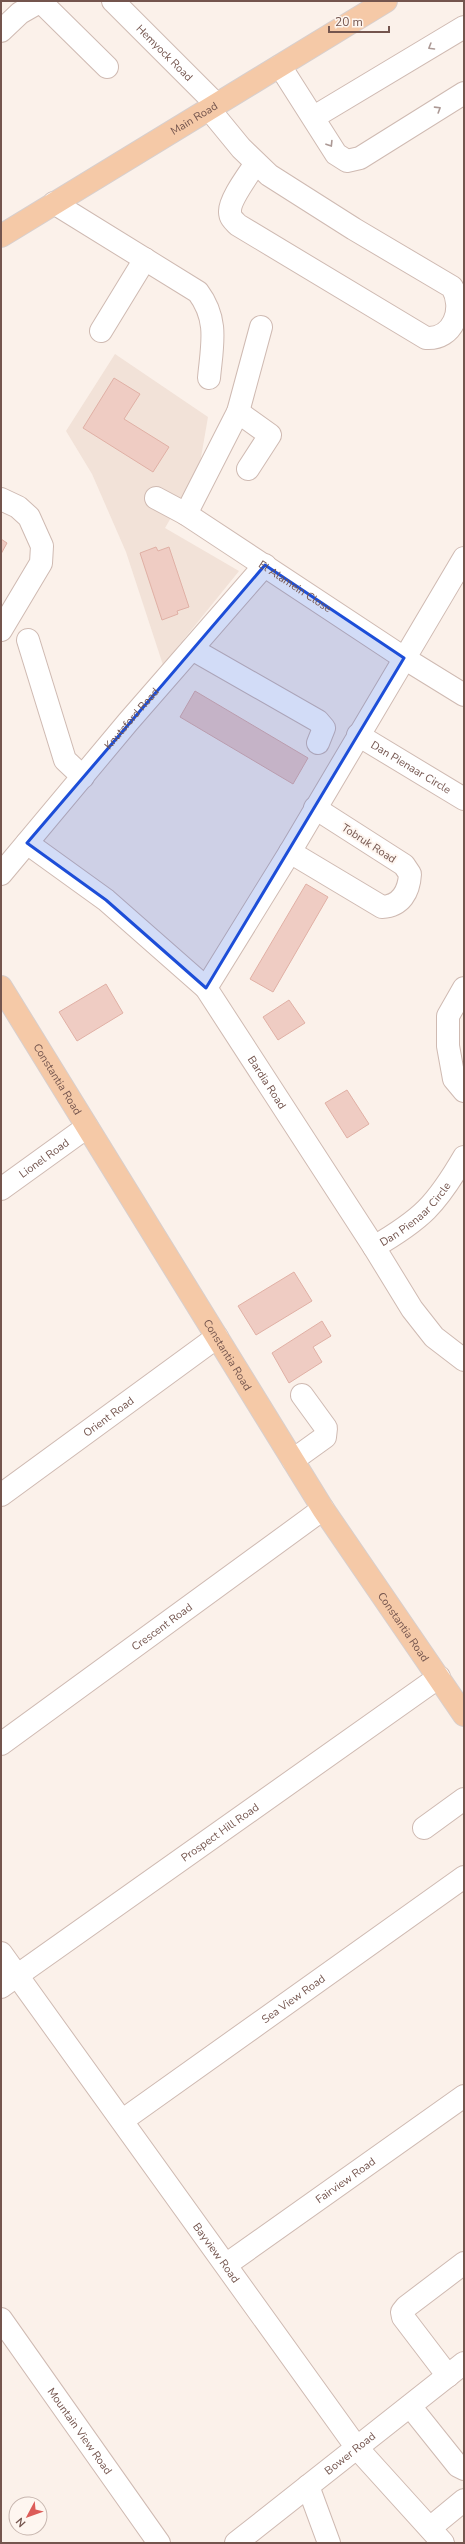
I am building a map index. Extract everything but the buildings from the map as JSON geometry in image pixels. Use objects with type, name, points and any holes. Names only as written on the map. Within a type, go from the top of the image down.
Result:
[{"type":"main road","name":"Main Road","points":[[1,236],[386,1]]},
{"type":"main road","name":"Constantia Road","points":[[1,988],[323,1509],[464,1715]]},
{"type":"street","points":[[1,31],[20,13],[40,1],[107,67]]},
{"type":"street","name":"Hemyock Road","points":[[113,1],[213,106],[256,163],[269,175],[348,225],[452,287],[460,295],[462,303],[461,312],[454,325],[446,334],[436,339],[426,338],[238,225],[231,218],[229,210],[256,163]]},
{"type":"street","points":[[314,117],[464,27]]},
{"type":"street","points":[[280,66],[314,117],[336,154],[347,161],[353,160],[464,93]]},
{"type":"street","points":[[54,204],[198,292],[207,304],[212,318],[213,334],[209,378]]},
{"type":"street","points":[[101,331],[145,259]]},
{"type":"street","points":[[186,514],[238,412],[261,327]]},
{"type":"street","points":[[238,412],[270,435],[248,469]]},
{"type":"street","name":"El Alamein Close","points":[[156,498],[186,514],[404,658]]},
{"type":"street","points":[[1,499],[18,507],[29,517],[42,546],[41,563],[1,630]]},
{"type":"street","points":[[206,988],[290,852],[464,558]]},
{"type":"street","name":"Knutsford Road","points":[[1,874],[265,565]]},
{"type":"street","points":[[28,640],[65,760],[83,777]]},
{"type":"street","points":[[192,649],[318,721],[324,728],[318,743]]},
{"type":"street","points":[[404,658],[464,695]]},
{"type":"street","name":"Dan Pienaar Circle","points":[[358,735],[464,799]]},
{"type":"street","name":"Tobruk Road","points":[[290,852],[382,907],[394,906],[400,901],[410,883],[410,874],[404,865],[315,808]]},
{"type":"street","name":"Bardia Road","points":[[27,843],[106,900],[206,988],[374,1247],[412,1309],[434,1336],[464,1360]]},
{"type":"street","points":[[464,988],[448,1016],[448,1046],[454,1079],[464,1091]]},
{"type":"street","name":"Lionel Road","points":[[1,1189],[87,1127]]},
{"type":"street","name":"Dan Pienaar Circle","points":[[374,1247],[401,1231],[426,1212],[440,1197],[464,1157]]},
{"type":"street","name":"Orient Road","points":[[1,1495],[216,1337]]},
{"type":"street","points":[[293,1460],[325,1437],[327,1433],[326,1428],[302,1395]]},
{"type":"street","name":"Crescent Road","points":[[1,1744],[323,1509]]},
{"type":"street","name":"Prospect Hill Road","points":[[9,1981],[439,1677]]},
{"type":"street","points":[[424,1828],[464,1799]]},
{"type":"street","name":"Sea View Road","points":[[123,2120],[464,1877]]},
{"type":"street","name":"Bayview Road","points":[[1,1953],[9,1981],[123,2120],[357,2448],[436,2536]]},
{"type":"street","name":"Fairview Road","points":[[227,2264],[464,2096]]},
{"type":"street","points":[[458,2371],[403,2318],[402,2312],[406,2306],[464,2263]]},
{"type":"street","name":"Mountain View Road","points":[[1,2319],[159,2543]]},
{"type":"street","name":"Bower Road","points":[[236,2543],[410,2406],[458,2371]]},
{"type":"street","points":[[410,2406],[458,2466],[464,2469]]},
{"type":"street","points":[[308,2486],[329,2543]]},
{"type":"street","points":[[436,2536],[464,2500]]},
{"type":"highlighted area","points":[[265,565],[404,658],[206,988],[106,900],[27,843]]},
{"type":"shaded area","points":[[115,354],[208,417],[199,469],[165,528],[239,571],[163,665],[126,552],[92,474],[66,431]]}]
